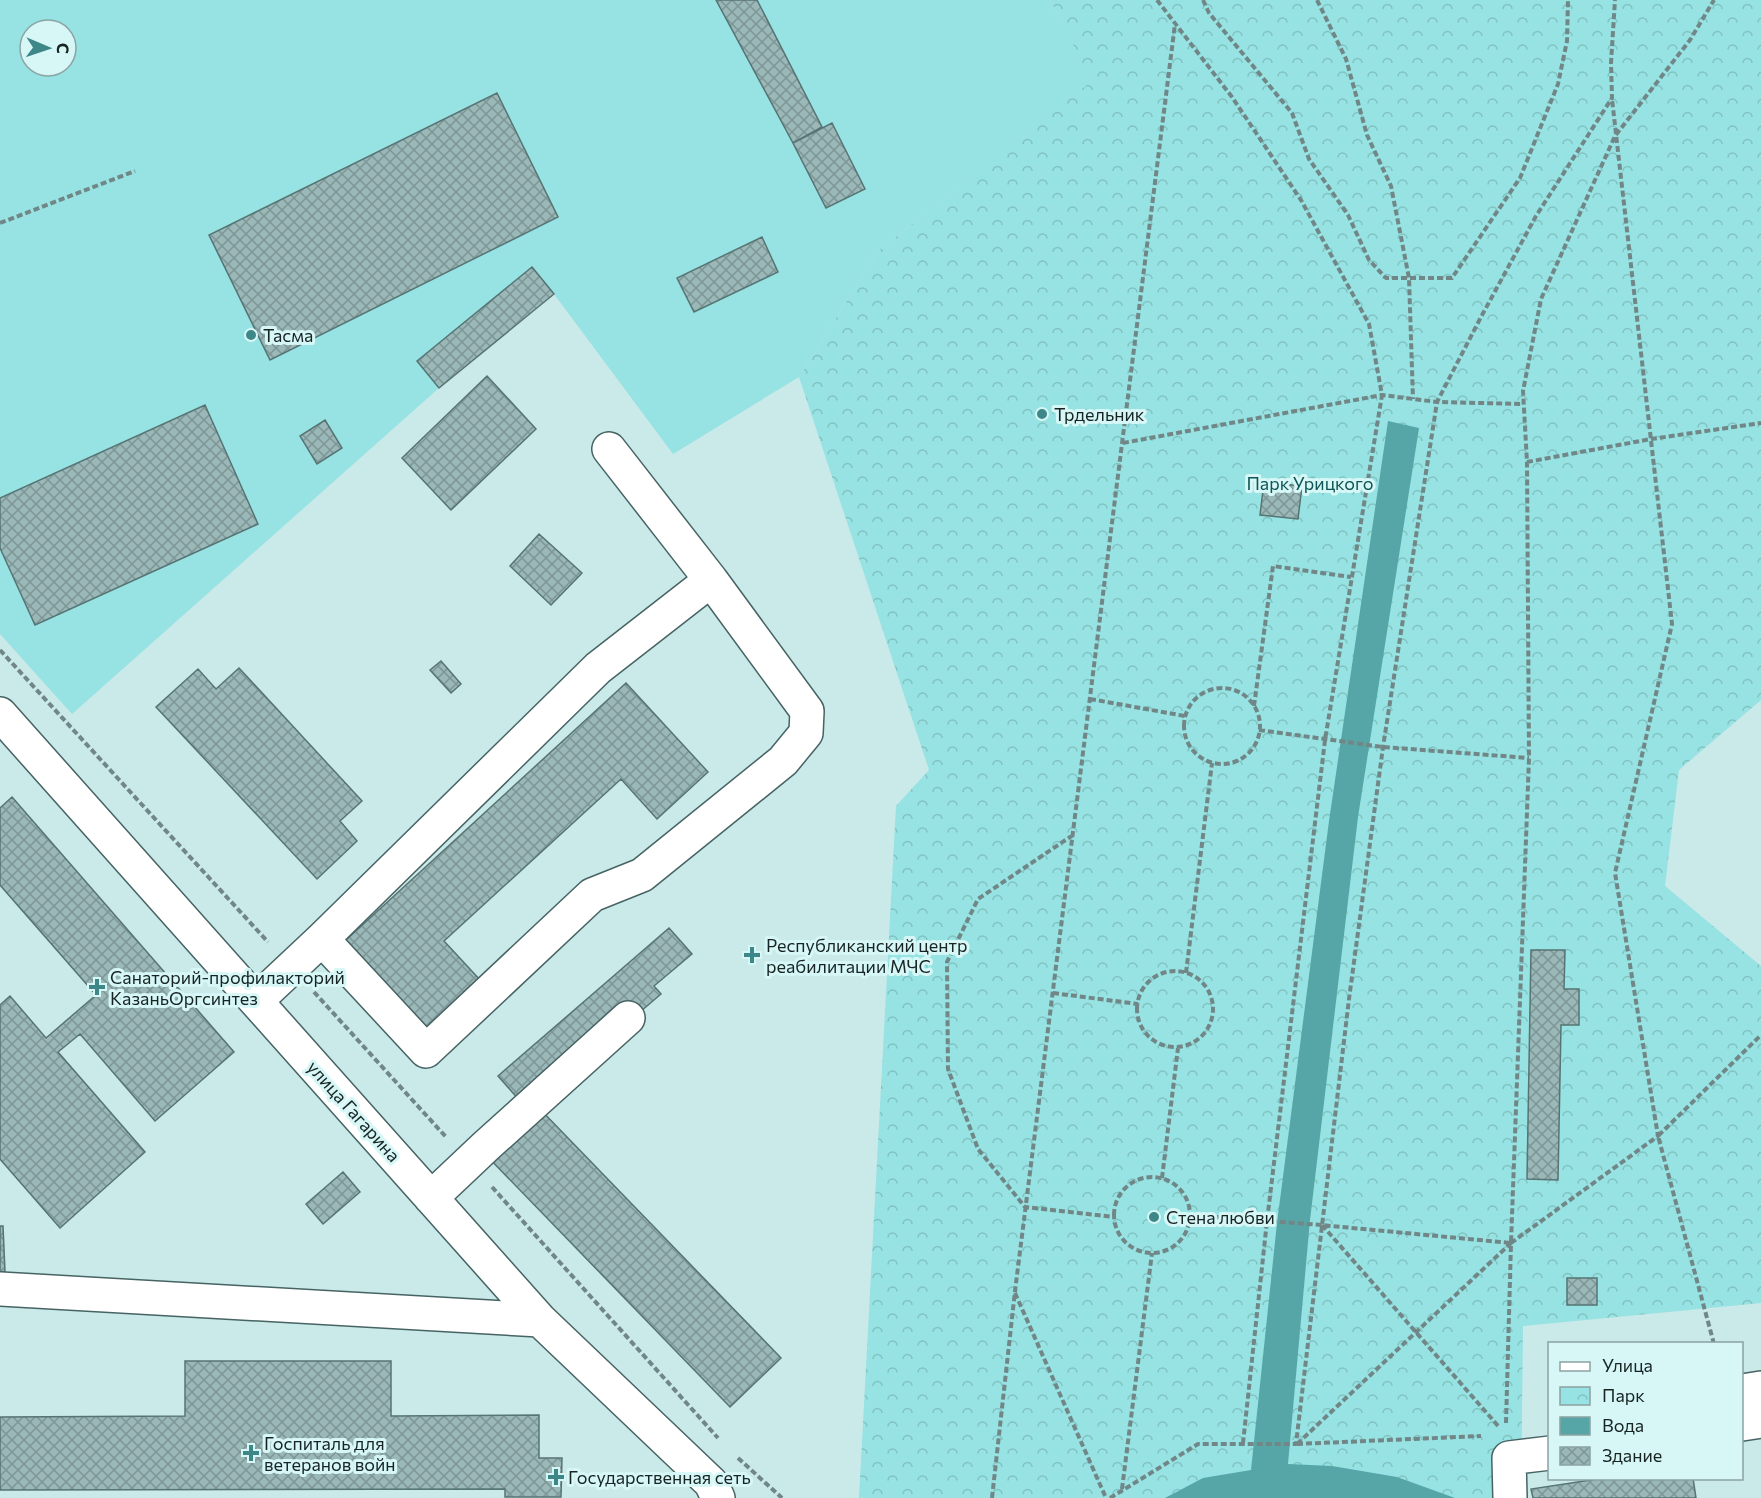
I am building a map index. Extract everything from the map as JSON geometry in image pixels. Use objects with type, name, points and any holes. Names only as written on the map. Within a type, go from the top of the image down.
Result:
[{"type":"street","points":[[322,939],[426,1051],[592,895],[642,875],[783,761],[806,733],[807,711],[711,580],[609,449]]},
{"type":"street","points":[[255,1001],[322,939],[598,668],[711,580]]},
{"type":"street","name":"улица Гагарина","points":[[0,714],[540,1320],[711,1483],[718,1498]]},
{"type":"street","points":[[431,1198],[628,1018]]},
{"type":"street","points":[[0,1289],[540,1320]]},
{"type":"street","points":[[1743,1390],[1761,1388]]},
{"type":"street","points":[[1743,1424],[1761,1421]]},
{"type":"street","points":[[1510,1498],[1509,1458],[1548,1453]]},
{"type":"path","points":[[1157,0],[1232,97],[1301,200],[1369,324],[1382,395],[1325,740],[1267,1221],[1243,1443]]},
{"type":"path","points":[[1203,0],[1209,13],[1292,113],[1309,159],[1348,215],[1369,260],[1386,278],[1452,278],[1520,178],[1558,84],[1567,41],[1568,0]]},
{"type":"path","points":[[1317,0],[1346,59],[1367,135],[1391,186],[1408,278],[1413,399]]},
{"type":"path","points":[[1615,0],[1611,63],[1615,136],[1672,624],[1615,873],[1658,1136],[1713,1342]]},
{"type":"path","points":[[1321,1225],[1506,1434],[1529,758],[1527,462],[1523,391],[1541,299],[1615,136],[1690,40],[1714,0]]},
{"type":"path","points":[[992,1498],[1025,1207],[1175,24]]},
{"type":"path","points":[[1294,1444],[1350,988],[1383,747],[1437,402],[1536,216],[1612,98]]},
{"type":"path","points":[[0,223],[135,171]]},
{"type":"path","points":[[1123,443],[1382,395],[1437,402],[1523,404]]},
{"type":"path","points":[[1527,462],[1651,439],[1761,423]]},
{"type":"path","points":[[1254,706],[1273,566],[1351,577]]},
{"type":"path","points":[[0,650],[723,1443]]},
{"type":"path","points":[[1222,688],[1234,690],[1245,696],[1254,706],[1258,717],[1257,740],[1251,750],[1234,762],[1212,763],[1201,758],[1186,740],[1185,716],[1190,705],[1210,690],[1222,688]]},
{"type":"path","points":[[1090,699],[1185,716]]},
{"type":"path","points":[[1259,730],[1383,747],[1529,758]]},
{"type":"path","points":[[1186,972],[1212,763]]},
{"type":"path","points":[[1073,835],[978,899],[947,962],[948,1069],[978,1149],[1025,1207],[1115,1217]]},
{"type":"path","points":[[1173,971],[1186,972],[1198,978],[1207,988],[1212,1000],[1213,1014],[1209,1026],[1201,1037],[1190,1044],[1178,1047],[1164,1046],[1143,1030],[1138,1017],[1138,1004],[1149,981],[1160,974],[1173,971]]},
{"type":"path","points":[[1053,993],[1138,1004]]},
{"type":"path","points":[[1294,1444],[1511,1243],[1658,1136],[1761,1035]]},
{"type":"path","points":[[1162,1178],[1178,1047]]},
{"type":"path","points":[[1147,1177],[1162,1178],[1173,1183],[1188,1203],[1190,1215],[1187,1230],[1179,1242],[1166,1250],[1152,1253],[1138,1250],[1126,1242],[1118,1231],[1115,1217],[1116,1203],[1123,1191],[1134,1182],[1147,1177]]},
{"type":"path","points":[[1190,1215],[1511,1243]]},
{"type":"path","points":[[1122,1489],[1152,1253]]},
{"type":"path","points":[[1015,1291],[1108,1498],[1198,1444],[1294,1444],[1482,1436]]},
{"type":"path","points":[[731,1451],[782,1498]]},
{"type":"green space","name":"Тасма","points":[[0,0],[1050,0],[1092,81],[878,251],[799,377],[673,454],[554,294],[439,388],[72,714],[0,634]]},
{"type":"green space","name":"Парк Урицкого","points":[[1050,0],[1761,0],[1761,700],[1679,770],[1665,886],[1761,966],[1761,1303],[1523,1326],[1521,1498],[859,1498],[896,806],[929,770],[799,377],[878,251],[1091,81]]},
{"type":"water","points":[[1388,421],[1419,428],[1358,817],[1310,1220],[1288,1464],[1332,1466],[1397,1477],[1455,1498],[1165,1498],[1203,1478],[1251,1470],[1277,1223],[1329,821]]},
{"type":"building","points":[[716,0],[757,0],[822,127],[793,143]]},
{"type":"building","points":[[497,93],[558,217],[270,360],[209,235]]},
{"type":"building","points":[[832,123],[865,189],[826,208],[793,143]]},
{"type":"building","points":[[762,237],[778,272],[694,312],[677,278]]},
{"type":"building","points":[[532,267],[554,294],[439,388],[417,361]]},
{"type":"building","points":[[487,376],[536,429],[451,510],[402,458]]},
{"type":"building","points":[[205,405],[258,524],[35,625],[0,548],[0,498]]},
{"type":"building","points":[[325,420],[342,448],[317,464],[300,436]]},
{"type":"building","points":[[1264,482],[1302,486],[1298,519],[1260,515]]},
{"type":"building","points":[[539,534],[582,573],[551,605],[510,566]]},
{"type":"building","points":[[441,661],[461,684],[451,693],[430,670]]},
{"type":"building","points":[[239,668],[362,801],[340,821],[357,841],[317,879],[156,707],[198,669],[216,689]]},
{"type":"building","points":[[626,683],[708,772],[657,819],[621,779],[444,941],[481,981],[428,1029],[346,940]]},
{"type":"building","points":[[12,797],[234,1052],[155,1121],[80,1034],[58,1052],[145,1152],[60,1228],[0,1159],[0,1005],[10,996],[46,1038],[96,995],[0,885],[0,808]]},
{"type":"building","points":[[669,928],[692,954],[654,986],[661,994],[520,1101],[498,1076]]},
{"type":"building","points":[[1531,950],[1565,950],[1564,989],[1579,989],[1579,1025],[1561,1025],[1558,1180],[1527,1179]]},
{"type":"building","points":[[536,1105],[781,1358],[730,1407],[485,1154]]},
{"type":"building","points":[[343,1172],[360,1192],[323,1224],[306,1204]]},
{"type":"building","points":[[0,1226],[3,1226],[5,1272],[0,1272]]},
{"type":"building","points":[[1567,1278],[1597,1278],[1597,1305],[1567,1305]]},
{"type":"building","points":[[185,1361],[391,1361],[391,1416],[539,1415],[539,1458],[562,1458],[561,1497],[505,1497],[505,1489],[0,1490],[0,1417],[185,1416]]},
{"type":"building","points":[[1591,1480],[1693,1480],[1696,1498],[1533,1498],[1531,1489]]},
{"type":"place","name":"Тасма","points":[[251,335]]},
{"type":"place","name":"Трдельник","points":[[1042,414]]},
{"type":"place","name":"Республиканский центр реабилитации МЧС","points":[[752,955]]},
{"type":"place","name":"Санаторий-профилакторий КазаньОргсинтез","points":[[97,987]]},
{"type":"place","name":"Стена любви","points":[[1154,1217]]},
{"type":"place","name":"Госпиталь для ветеранов войн","points":[[251,1453]]},
{"type":"place","name":"Государственная сеть","points":[[556,1477]]}]
